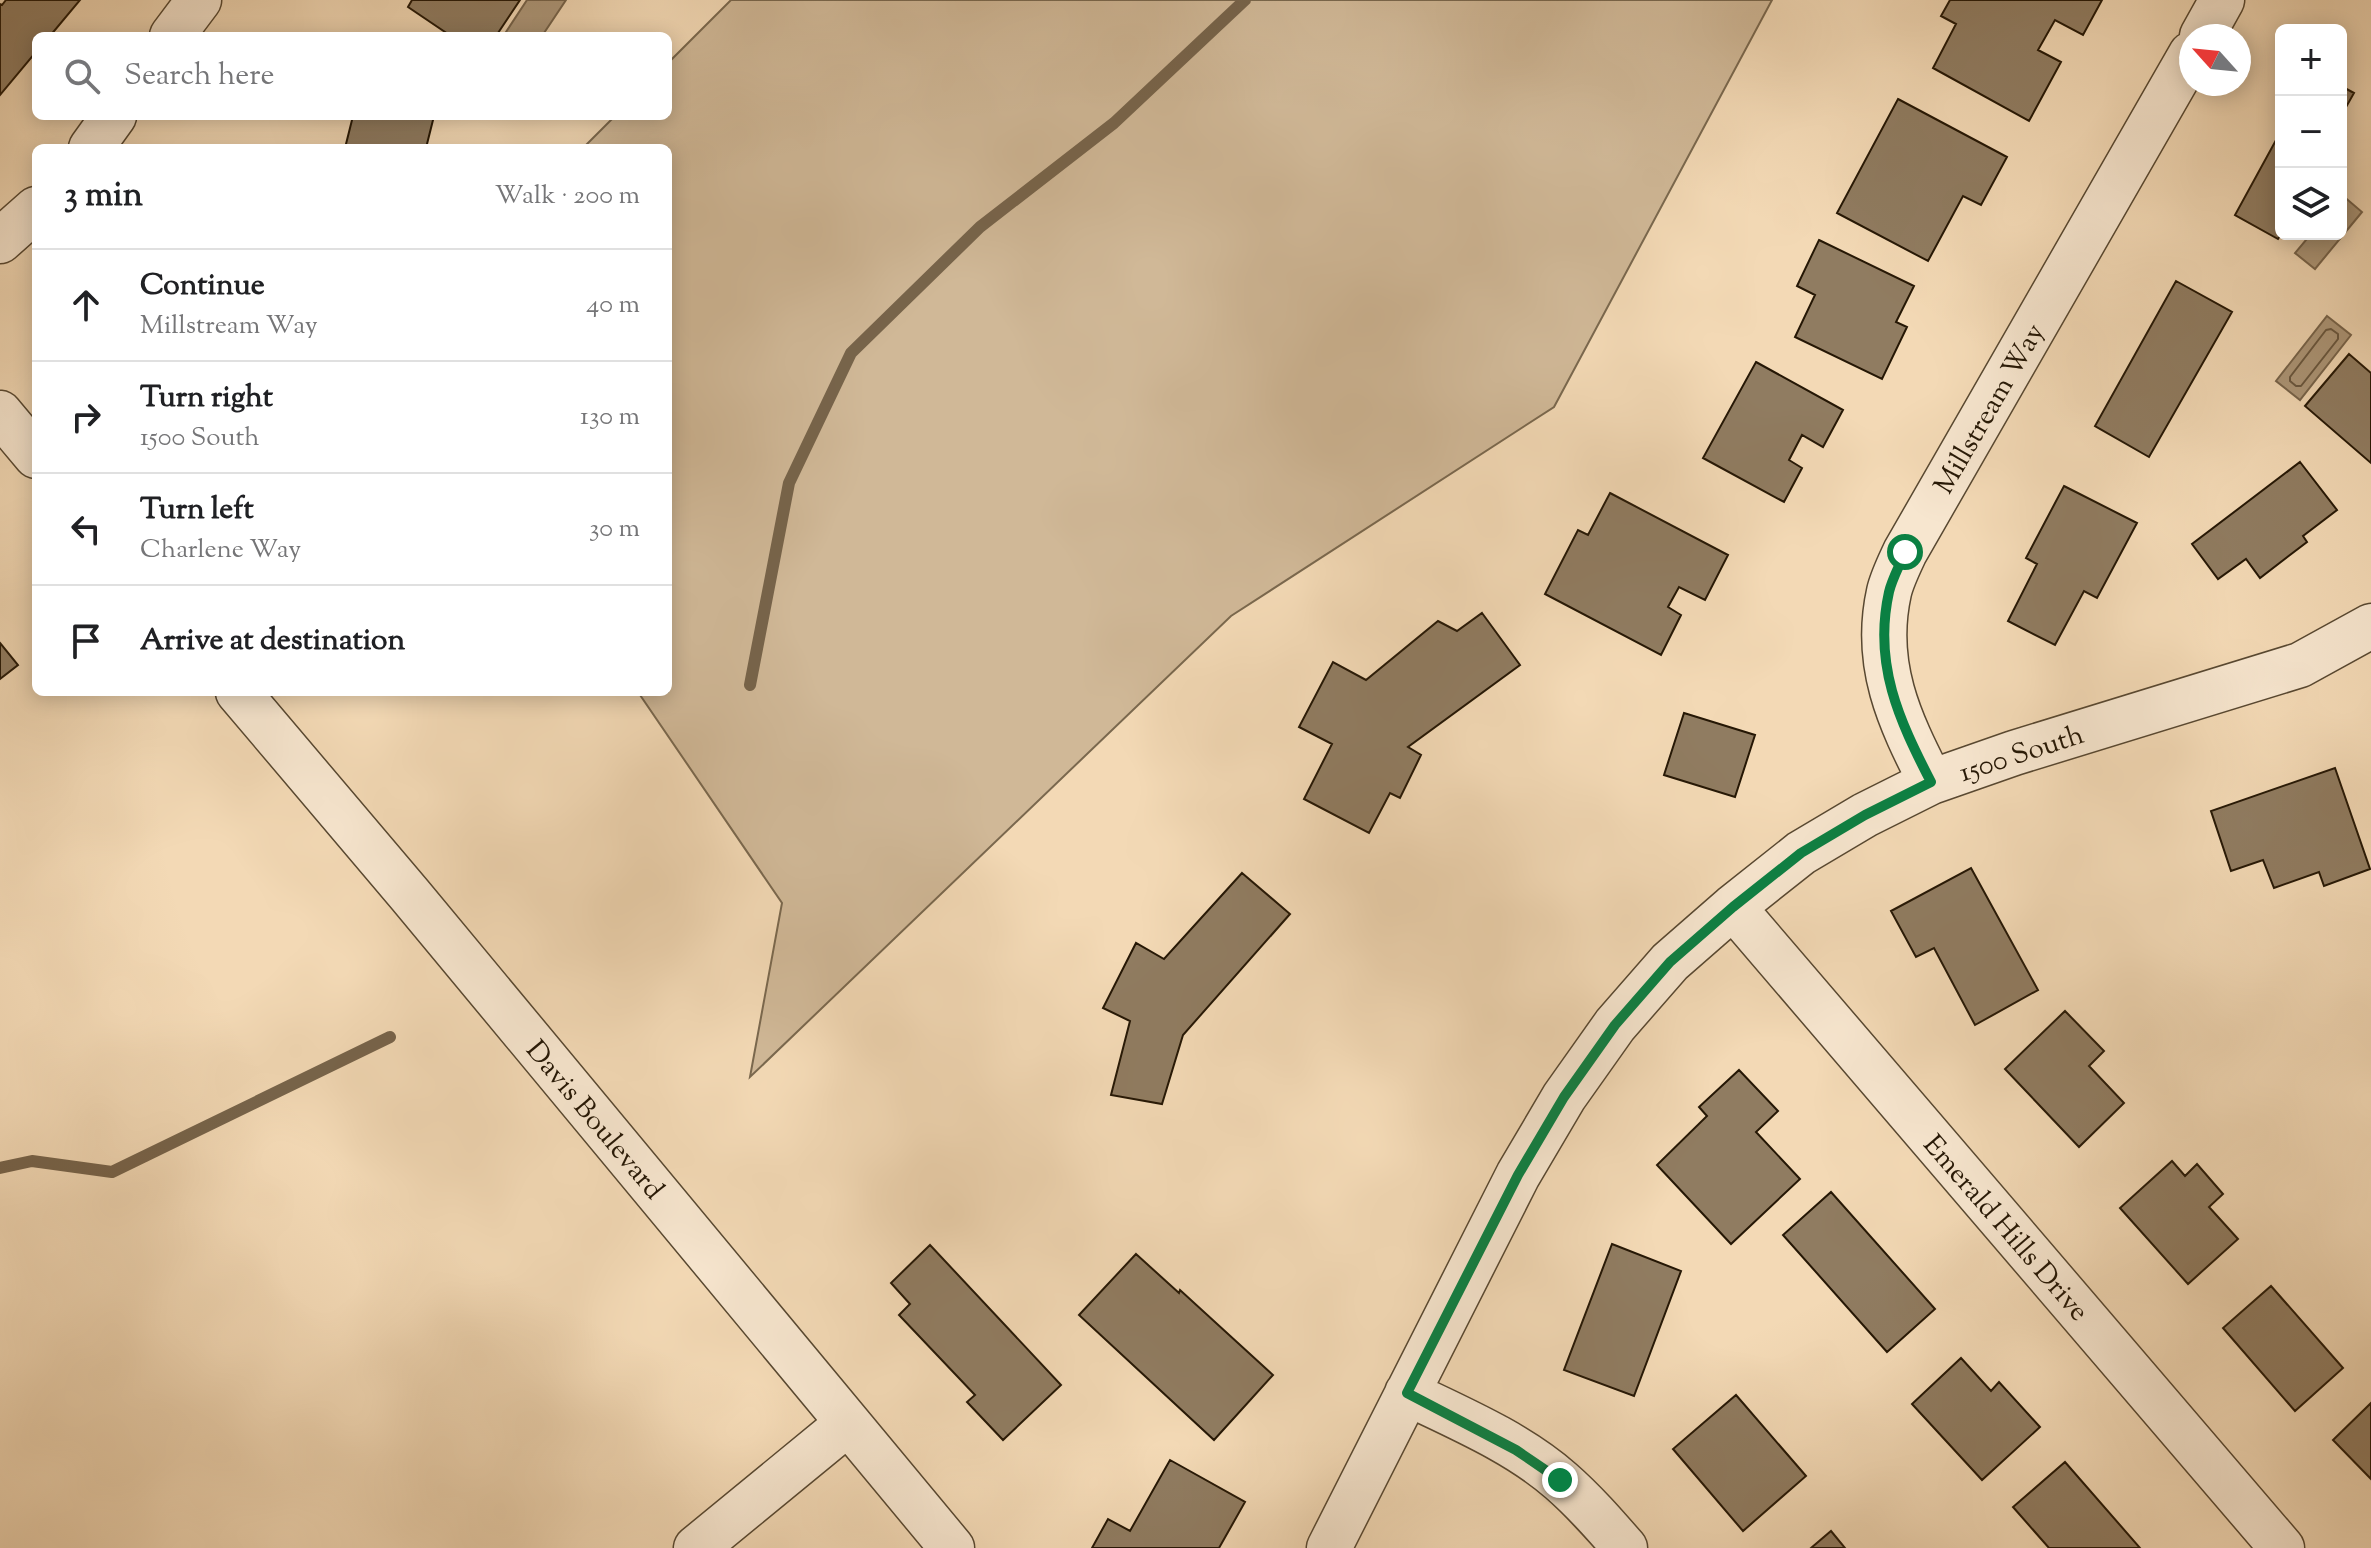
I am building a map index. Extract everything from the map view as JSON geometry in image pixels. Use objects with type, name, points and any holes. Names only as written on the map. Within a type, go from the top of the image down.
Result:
[{"type":"street","points":[[175,32],[199,0]]},
{"type":"street","points":[[2209,24],[2222,0]]},
{"type":"street","name":"Millstream Way","points":[[1931,782],[1910,741],[1885,668],[1883,627],[1889,589],[1905,552],[2179,75]]},
{"type":"street","points":[[94,144],[111,120]]},
{"type":"street","points":[[0,241],[32,213]]},
{"type":"street","points":[[0,413],[32,451]]},
{"type":"street","name":"1500 South","points":[[1329,1548],[1518,1175],[1564,1097],[1615,1025],[1670,962],[1801,853],[1865,815],[1931,782],[2014,753],[2300,665],[2371,626]]},
{"type":"street","name":"Davis Boulevard","points":[[241,696],[952,1548]]},
{"type":"street","name":"Emerald Hills Drive","points":[[1733,907],[2282,1548]]},
{"type":"street","points":[[1407,1393],[1516,1450],[1560,1480],[1625,1548]]},
{"type":"street","points":[[696,1548],[847,1424]]},
{"type":"shaded area","points":[[731,0],[1772,0],[1554,407],[1231,616],[750,1077],[782,903],[641,696],[672,696],[672,144],[587,144],[611,120],[672,120],[672,59]]},
{"type":"water","points":[[527,0],[566,0],[545,32],[506,32]]},
{"type":"water","points":[[2347,199],[2362,212],[2347,230]]},
{"type":"water","points":[[2306,240],[2339,240],[2315,269],[2295,253]]},
{"type":"water","points":[[2327,316],[2351,335],[2300,400],[2276,381]]},
{"type":"building","points":[[6,0],[80,0],[53,32],[32,32],[32,57],[0,95],[0,4]]},
{"type":"building","points":[[412,0],[520,0],[499,32],[445,32],[408,7]]},
{"type":"building","points":[[1950,0],[2102,0],[2083,35],[2055,20],[2038,50],[2061,62],[2029,121],[1933,68],[1956,24],[1941,16]]},
{"type":"building","points":[[2347,89],[2354,93],[2347,105]]},
{"type":"building","points":[[1898,99],[2007,157],[1981,205],[1963,196],[1928,261],[1837,213]]},
{"type":"building","points":[[352,120],[433,120],[427,144],[346,144]]},
{"type":"building","points":[[2275,142],[2275,237],[2235,215]]},
{"type":"building","points":[[1819,240],[1914,286],[1896,322],[1907,327],[1882,379],[1795,337],[1815,295],[1797,286]]},
{"type":"building","points":[[2176,281],[2232,312],[2149,457],[2095,426]]},
{"type":"building","points":[[2349,354],[2371,373],[2371,463],[2305,406]]},
{"type":"building","points":[[1756,362],[1843,410],[1823,447],[1802,435],[1789,460],[1802,468],[1784,502],[1703,458]]},
{"type":"building","points":[[2300,462],[2337,510],[2303,536],[2307,542],[2260,578],[2246,559],[2218,579],[2192,544]]},
{"type":"building","points":[[2064,486],[2137,523],[2097,598],[2084,591],[2055,645],[2008,621],[2037,564],[2026,558]]},
{"type":"building","points":[[1610,493],[1728,555],[1705,600],[1679,587],[1668,607],[1681,615],[1661,655],[1545,594],[1578,530],[1588,535]]},
{"type":"building","points":[[1482,613],[1520,665],[1408,747],[1421,755],[1400,798],[1390,793],[1369,833],[1304,799],[1332,744],[1299,727],[1333,662],[1366,680],[1438,621],[1457,631]]},
{"type":"building","points":[[0,643],[18,665],[0,679]]},
{"type":"building","points":[[1684,713],[1755,735],[1735,797],[1664,775]]},
{"type":"building","points":[[2335,768],[2370,869],[2324,886],[2319,872],[2274,888],[2263,860],[2231,871],[2211,811]]},
{"type":"building","points":[[1971,868],[2038,990],[1975,1025],[1934,948],[1916,957],[1891,911]]},
{"type":"building","points":[[1242,873],[1290,914],[1183,1035],[1162,1104],[1111,1095],[1130,1021],[1103,1008],[1136,943],[1164,959]]},
{"type":"building","points":[[2065,1011],[2104,1051],[2089,1066],[2124,1103],[2079,1147],[2005,1069]]},
{"type":"building","points":[[1739,1070],[1778,1111],[1756,1132],[1800,1179],[1731,1244],[1657,1165],[1707,1116],[1699,1107]]},
{"type":"building","points":[[2172,1161],[2185,1176],[2197,1164],[2223,1194],[2209,1207],[2238,1239],[2188,1284],[2120,1208]]},
{"type":"building","points":[[1831,1192],[1935,1309],[1887,1352],[1783,1235]]},
{"type":"building","points":[[1612,1244],[1681,1271],[1634,1396],[1564,1370]]},
{"type":"building","points":[[930,1245],[1061,1385],[1003,1440],[967,1402],[975,1395],[899,1315],[910,1304],[891,1283]]},
{"type":"building","points":[[1136,1254],[1273,1375],[1214,1440],[1079,1315]]},
{"type":"building","points":[[2271,1286],[2343,1368],[2295,1411],[2223,1328]]},
{"type":"building","points":[[1961,1358],[1991,1391],[1999,1382],[2040,1427],[1982,1480],[1912,1404]]},
{"type":"building","points":[[1736,1395],[1806,1476],[1743,1531],[1673,1449]]},
{"type":"building","points":[[2371,1403],[2371,1479],[2333,1440]]},
{"type":"building","points":[[1170,1460],[1245,1502],[1219,1548],[1092,1548],[1108,1519],[1130,1531]]},
{"type":"building","points":[[2065,1462],[2140,1548],[2049,1548],[2013,1507]]},
{"type":"building","points":[[1831,1531],[1845,1548],[1811,1548]]},
{"type":"waterway","points":[[750,685],[789,483],[851,353],[980,227],[1114,123],[1245,0]]},
{"type":"waterway","points":[[0,1168],[32,1161],[112,1172],[390,1037]]},
{"type":"route","points":[[1560,1480],[1516,1450],[1407,1393],[1518,1175],[1564,1097],[1615,1025],[1670,962],[1801,853],[1865,815],[1931,782],[1895,705],[1885,668],[1883,627],[1889,589],[1905,552]]}]
